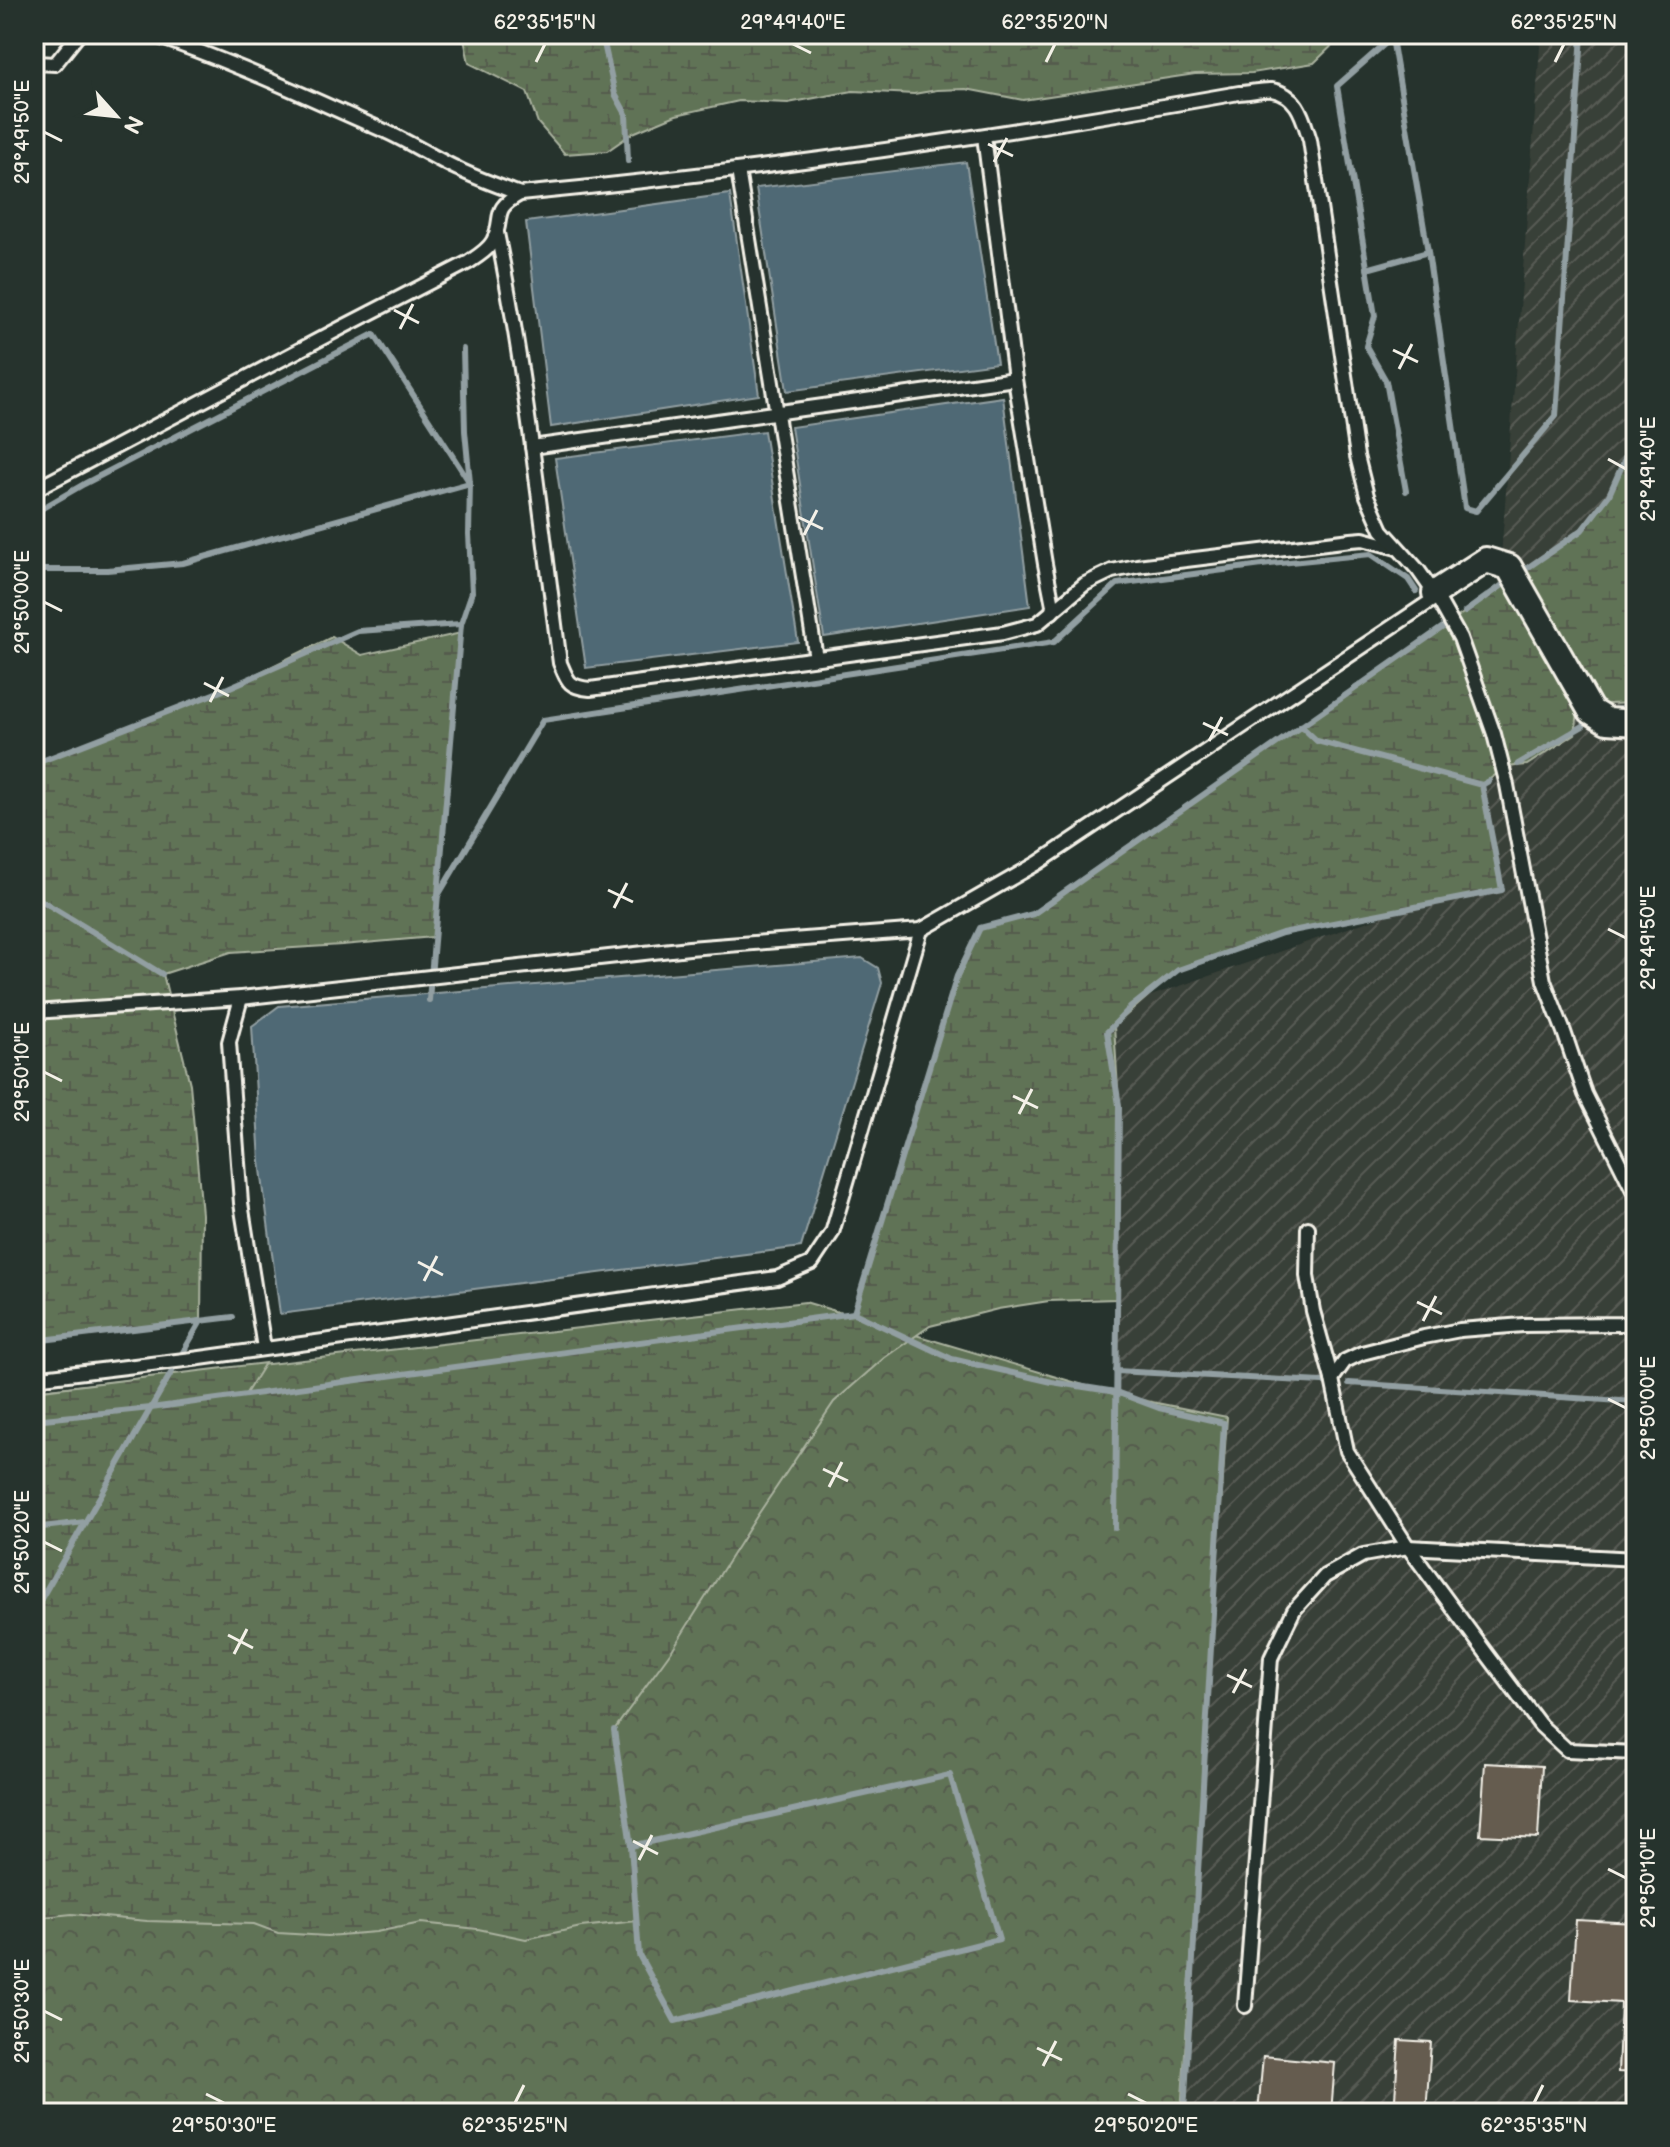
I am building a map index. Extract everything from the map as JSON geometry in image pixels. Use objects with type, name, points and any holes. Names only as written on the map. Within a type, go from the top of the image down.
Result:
[{"type":"street","points":[[1436,595],[1486,560],[1509,567],[1591,711],[1607,721],[1636,723]]},
{"type":"lane","points":[[34,61],[55,64],[79,34]]},
{"type":"lane","points":[[150,34],[301,93],[459,170],[520,194]]},
{"type":"lane","points":[[34,490],[469,262],[493,241],[505,202],[520,194],[738,170],[984,136],[1273,90],[1298,105],[1310,140],[1357,456],[1367,496],[1382,530],[1418,570],[1460,638],[1494,734],[1507,785],[1544,981],[1585,1094],[1636,1196]]},
{"type":"lane","points":[[984,136],[1015,379],[1052,612]]},
{"type":"lane","points":[[738,170],[816,658]]},
{"type":"lane","points":[[496,229],[508,285],[532,447],[560,663],[568,682],[577,688],[590,689],[1003,633],[1037,624],[1085,584],[1112,571],[1137,566],[1363,539],[1397,548]]},
{"type":"lane","points":[[532,447],[1015,379]]},
{"type":"lane","points":[[34,1012],[241,998],[689,948],[921,930],[1038,863],[1436,595]]},
{"type":"lane","points":[[34,1378],[777,1278],[812,1263],[832,1233],[921,930]]},
{"type":"lane","points":[[241,998],[229,1042],[241,1203],[264,1348]]},
{"type":"lane","points":[[1308,1228],[1307,1276],[1313,1311],[1332,1379],[1347,1451],[1408,1547],[1540,1725],[1567,1750],[1636,1753]]},
{"type":"lane","points":[[1332,1379],[1345,1361],[1362,1353],[1448,1332],[1523,1325],[1636,1322]]},
{"type":"lane","points":[[1245,2006],[1271,1658],[1294,1610],[1325,1576],[1363,1555],[1408,1547],[1636,1559]]},
{"type":"shaded area","points":[[1541,34],[1636,34],[1636,2113],[1181,2113],[1227,1417],[1117,1395],[1113,1009],[1476,884]]},
{"type":"green space","points":[[463,34],[1344,34],[1314,63],[1252,73],[1195,74],[1023,100],[966,89],[914,94],[853,91],[788,103],[739,101],[676,115],[633,133],[607,151],[565,154],[538,123],[527,92],[469,63]]},
{"type":"green space","points":[[1636,334],[1636,703],[1579,705],[1575,734],[1527,765],[1506,767],[1482,785],[1502,890],[1282,933],[1178,970],[1114,1026],[1119,1105],[1117,1299],[1049,1301],[998,1309],[930,1326],[884,1358],[834,1402],[672,1650],[614,1730],[631,1846],[636,1921],[581,1927],[526,1939],[478,1929],[421,1923],[376,1932],[327,1936],[278,1933],[254,1924],[147,1921],[72,1914],[34,1918],[34,1391],[265,1363],[245,1395],[854,1313],[957,976],[980,928],[1033,914],[1582,530],[1609,495],[1628,452]]},
{"type":"green space","points":[[461,633],[433,937],[231,952],[163,974],[190,1084],[202,1214],[201,1321],[34,1341],[34,764],[221,691],[332,637],[362,655]]},
{"type":"green space","points":[[805,1302],[1117,1395],[1227,1417],[1181,2113],[34,2113],[34,1391]]},
{"type":"water","points":[[966,162],[997,363],[787,391],[756,188]]},
{"type":"water","points":[[730,194],[759,395],[551,427],[526,222]]},
{"type":"water","points":[[1003,397],[1030,606],[824,637],[791,427]]},
{"type":"water","points":[[764,431],[798,642],[586,668],[555,458]]},
{"type":"water","points":[[862,958],[878,968],[882,983],[801,1247],[280,1314],[260,1162],[252,1026],[279,1006]]},
{"type":"building","points":[[1485,1763],[1542,1766],[1538,1838],[1480,1835]]},
{"type":"building","points":[[1576,1920],[1636,1923],[1636,2073],[1618,2072],[1621,2003],[1571,2000]]},
{"type":"building","points":[[1399,2040],[1431,2042],[1426,2113],[1394,2113]]},
{"type":"building","points":[[1263,2056],[1335,2063],[1331,2113],[1258,2113]]},
{"type":"waterway","points":[[602,34],[615,94],[626,114],[628,161]]},
{"type":"waterway","points":[[1396,34],[1337,86],[1375,316],[1366,346],[1386,381],[1406,491]]},
{"type":"waterway","points":[[1392,38],[1428,252],[1465,508],[1476,511],[1556,416],[1582,34]]},
{"type":"waterway","points":[[1367,269],[1428,252]]},
{"type":"waterway","points":[[34,513],[374,334],[468,480]]},
{"type":"waterway","points":[[1520,573],[1582,530],[1609,495],[1628,452],[1636,334]]},
{"type":"waterway","points":[[429,1000],[461,624],[472,592],[463,349]]},
{"type":"waterway","points":[[34,570],[107,570],[183,563],[470,483]]},
{"type":"waterway","points":[[436,899],[543,720],[1054,642],[1117,584],[1371,554],[1408,579],[1416,591]]},
{"type":"waterway","points":[[1465,612],[1511,579]]},
{"type":"waterway","points":[[34,764],[221,691],[358,631],[461,624]]},
{"type":"waterway","points":[[854,1313],[957,976],[980,928],[1033,914],[1443,627]]},
{"type":"waterway","points":[[1610,710],[1636,708]]},
{"type":"waterway","points":[[1301,726],[1317,741],[1482,785],[1489,781]]},
{"type":"waterway","points":[[1518,764],[1583,726]]},
{"type":"waterway","points":[[1115,1528],[1119,1105],[1107,1032],[1131,1007],[1178,970],[1282,933],[1502,890],[1482,785]]},
{"type":"waterway","points":[[34,896],[162,974]]},
{"type":"waterway","points":[[34,1420],[151,1408],[854,1313],[952,1359],[1052,1382],[1116,1392],[1159,1408],[1224,1423],[1184,2113]]},
{"type":"waterway","points":[[34,1341],[233,1317]]},
{"type":"waterway","points":[[34,1611],[201,1321]]},
{"type":"waterway","points":[[1116,1371],[1322,1382]]},
{"type":"waterway","points":[[1349,1383],[1636,1402]]},
{"type":"waterway","points":[[34,1528],[85,1522]]},
{"type":"waterway","points":[[614,1730],[631,1846],[639,1955],[675,2021],[999,1939],[950,1775],[631,1846]]}]
